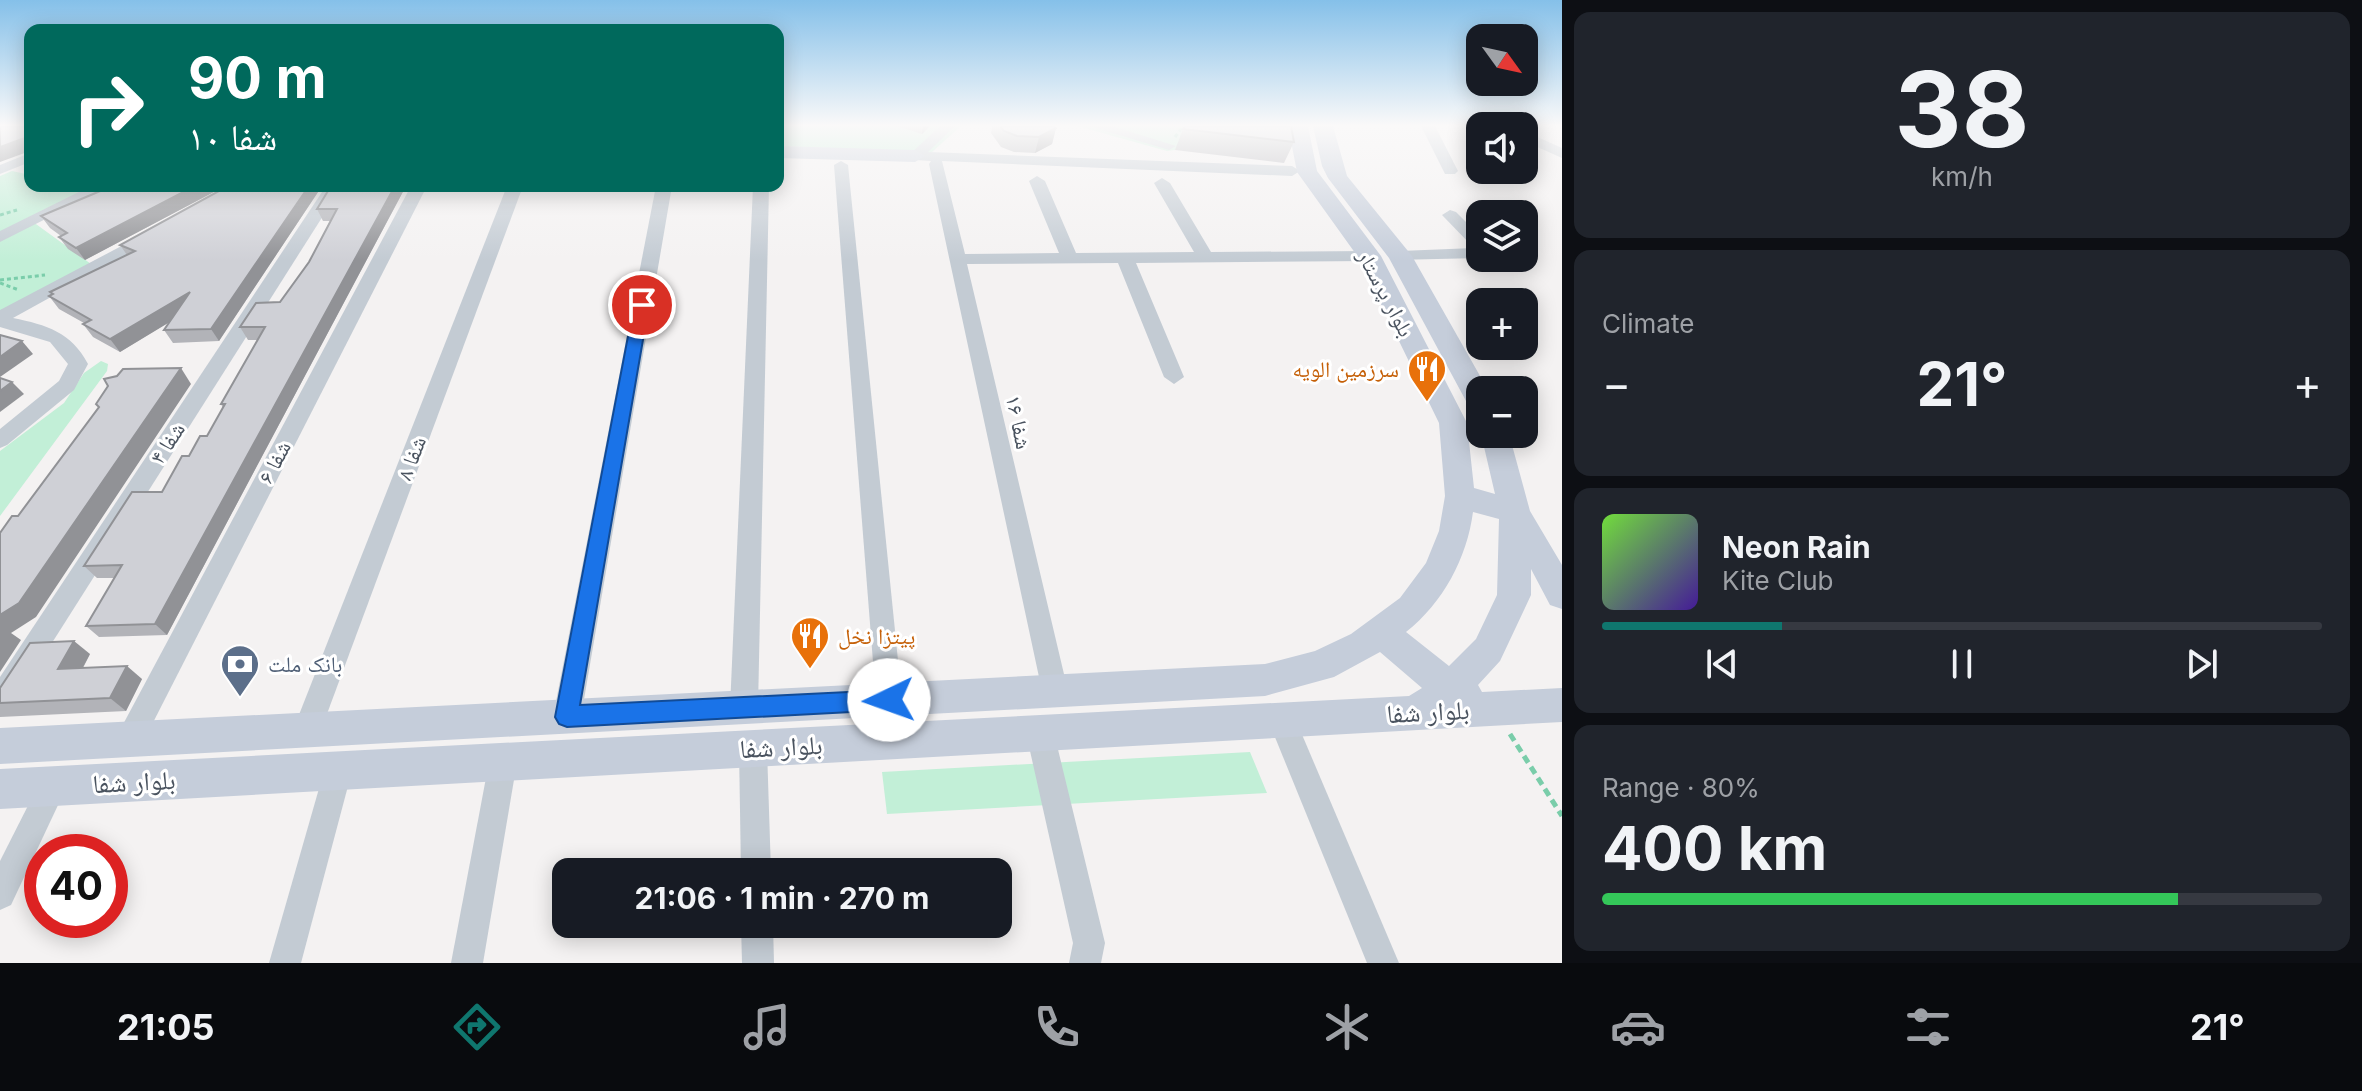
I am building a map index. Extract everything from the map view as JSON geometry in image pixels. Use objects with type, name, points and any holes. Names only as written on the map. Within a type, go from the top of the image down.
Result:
[{"type":"street","points":[[842,171],[889,700]]},
{"type":"street","name":"شفا ۱۶","points":[[938,171],[1055,691]]},
{"type":"street","name":"بلوار پرستار","points":[[1307,171],[1369,256],[1453,423],[1460,496],[1455,531],[1440,570],[1412,608],[1382,633]]},
{"type":"street","name":"بلوار پرستار","points":[[1334,171],[1400,256],[1466,376]]},
{"type":"street","points":[[1037,181],[1070,258]]},
{"type":"street","points":[[1162,183],[1205,257]]},
{"type":"street","points":[[0,237],[91,192]]},
{"type":"street","name":"شفا ۴","points":[[0,700],[330,192]]},
{"type":"street","name":"شفا ۶","points":[[130,739],[416,192]]},
{"type":"street","name":"شفا ۸","points":[[307,730],[513,192]]},
{"type":"street","points":[[567,717],[663,192]]},
{"type":"street","points":[[744,708],[761,192]]},
{"type":"street","points":[[1450,215],[1466,231]]},
{"type":"street","points":[[0,320],[161,230]]},
{"type":"street","points":[[1400,256],[1466,254]]},
{"type":"street","points":[[958,259],[1369,256]]},
{"type":"street","points":[[1125,258],[1174,377]]},
{"type":"street","points":[[0,320],[52,335],[71,346],[78,364],[67,385],[0,440]]},
{"type":"street","points":[[1414,713],[1450,689],[1488,650],[1514,595],[1515,512],[1499,448]]},
{"type":"street","points":[[1460,496],[1515,512],[1562,595]]},
{"type":"street","points":[[1382,633],[1450,689],[1494,709]]},
{"type":"street","name":"بلوار شفا","points":[[0,746],[1275,680],[1321,666],[1382,633]]},
{"type":"street","name":"بلوار شفا","points":[[0,789],[1562,705]]},
{"type":"street","points":[[1282,720],[1383,963]]},
{"type":"street","points":[[1040,733],[1089,943],[1085,963]]},
{"type":"street","points":[[753,749],[756,858]]},
{"type":"street","points":[[467,963],[503,762]]},
{"type":"street","points":[[285,963],[338,771]]},
{"type":"street","points":[[0,894],[53,786]]},
{"type":"street","points":[[757,938],[758,963]]},
{"type":"path","points":[[1494,709],[1562,816]]},
{"type":"green space","points":[[12,171],[24,174],[24,192],[82,192],[29,219],[91,264],[0,311],[0,176]]},
{"type":"green space","points":[[101,361],[108,364],[107,371],[0,516],[0,451],[64,403],[84,373]]},
{"type":"green space","points":[[1250,752],[1267,793],[887,814],[882,772]]},
{"type":"building","points":[[98,192],[183,192],[76,248],[59,237],[67,233],[41,216]]},
{"type":"building","points":[[217,192],[305,192],[211,329],[164,330],[190,292],[110,339],[83,324],[91,320],[49,296],[53,294],[50,292],[135,251],[120,245]]},
{"type":"building","points":[[327,192],[392,192],[155,624],[86,626],[122,565],[84,566],[132,492],[162,492],[182,456],[189,456],[200,436],[207,436],[225,404],[221,404],[265,327],[240,327],[256,303],[280,302],[309,262],[337,209],[317,209]]},
{"type":"building","points":[[0,335],[22,341],[0,357]]},
{"type":"building","points":[[181,368],[19,603],[0,615],[0,533],[12,516],[18,516],[99,407],[96,404],[108,386],[104,379],[117,376],[123,369]]},
{"type":"building","points":[[0,378],[12,382],[0,391]]},
{"type":"building","points":[[74,641],[58,669],[127,666],[110,698],[0,703],[0,688],[30,643]]},
{"type":"place","name":"سرزمین الویه","points":[[1427,403]]},
{"type":"place","name":"پیتزا نخل","points":[[810,670]]},
{"type":"place","name":"بانک ملت","points":[[240,698]]},
{"type":"route","points":[[642,305],[567,717],[889,700]]}]
